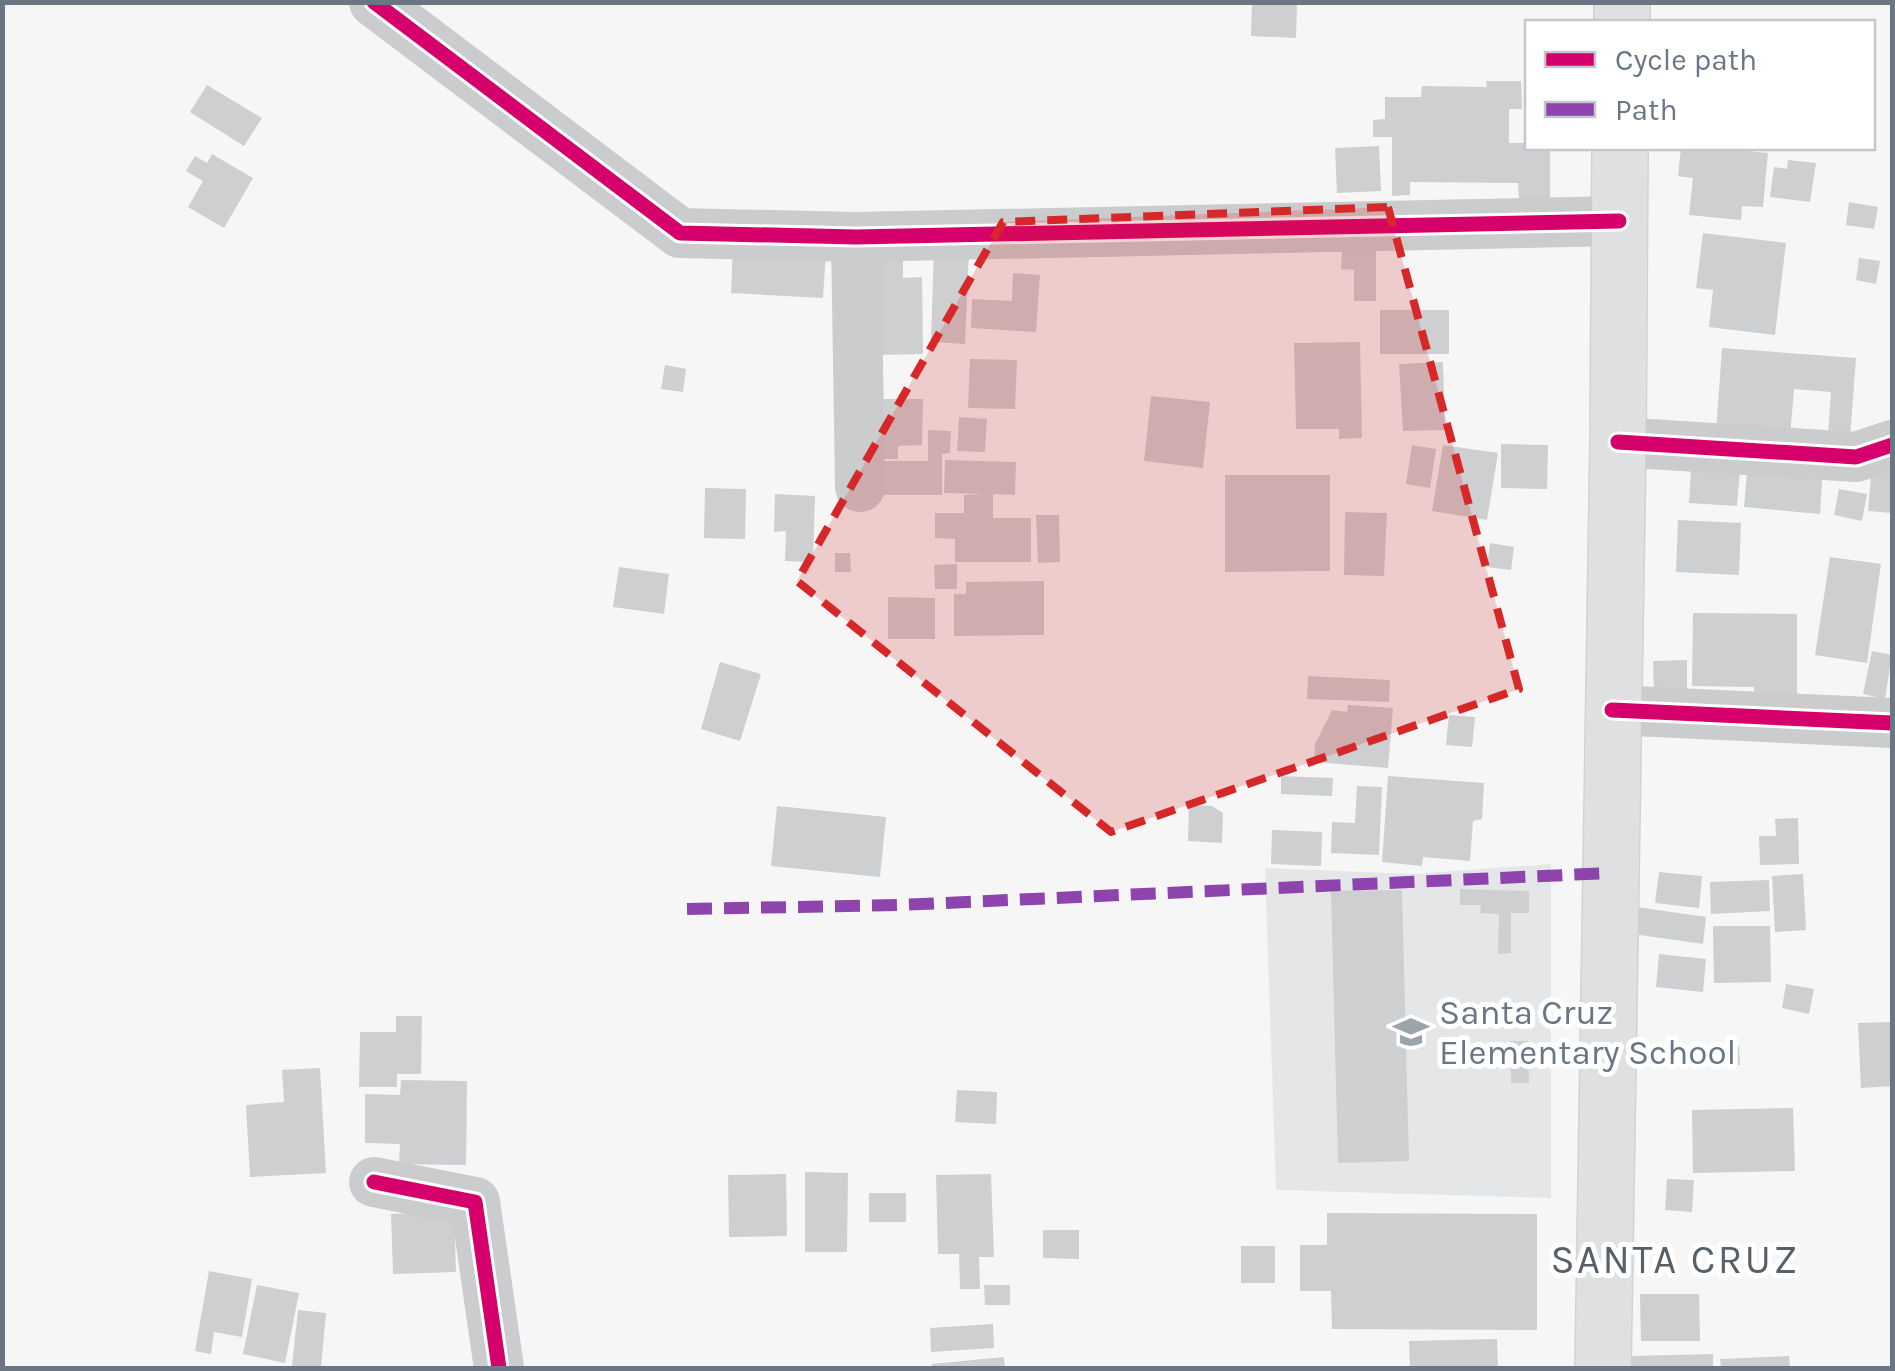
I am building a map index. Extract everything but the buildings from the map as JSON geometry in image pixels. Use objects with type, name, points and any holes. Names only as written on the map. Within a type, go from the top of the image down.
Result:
[{"type":"highway","points":[[1603,1368],[1620,150]]},
{"type":"street","points":[[374,2],[680,233],[856,236],[1619,222]]},
{"type":"street","points":[[856,236],[860,487]]},
{"type":"street","points":[[1618,442],[1856,457],[1892,445]]},
{"type":"street","points":[[1612,710],[1892,723]]},
{"type":"street","points":[[374,1182],[475,1202],[499,1368]]},
{"type":"highlighted area","points":[[1388,207],[1519,689],[1111,832],[797,581],[1003,222]]},
{"type":"shaded area","name":"Santa Cruz Elementary School","points":[[1551,864],[1551,1198],[1276,1190],[1265,868],[1414,874]]},
{"type":"marked path","points":[[687,909],[899,905],[1610,873]]},
{"type":"cycle path","points":[[374,2],[680,233],[856,237],[1619,221]]},
{"type":"cycle path","points":[[1618,442],[1856,457],[1892,445]]},
{"type":"cycle path","points":[[1612,710],[1892,723]]},
{"type":"cycle path","points":[[374,1182],[475,1202],[499,1368]]},
{"type":"place","name":"Santa Cruz Elementary School","points":[[1411,1032]]},
{"type":"district","name":"SANTA CRUZ","points":[[1675,1259]]}]
